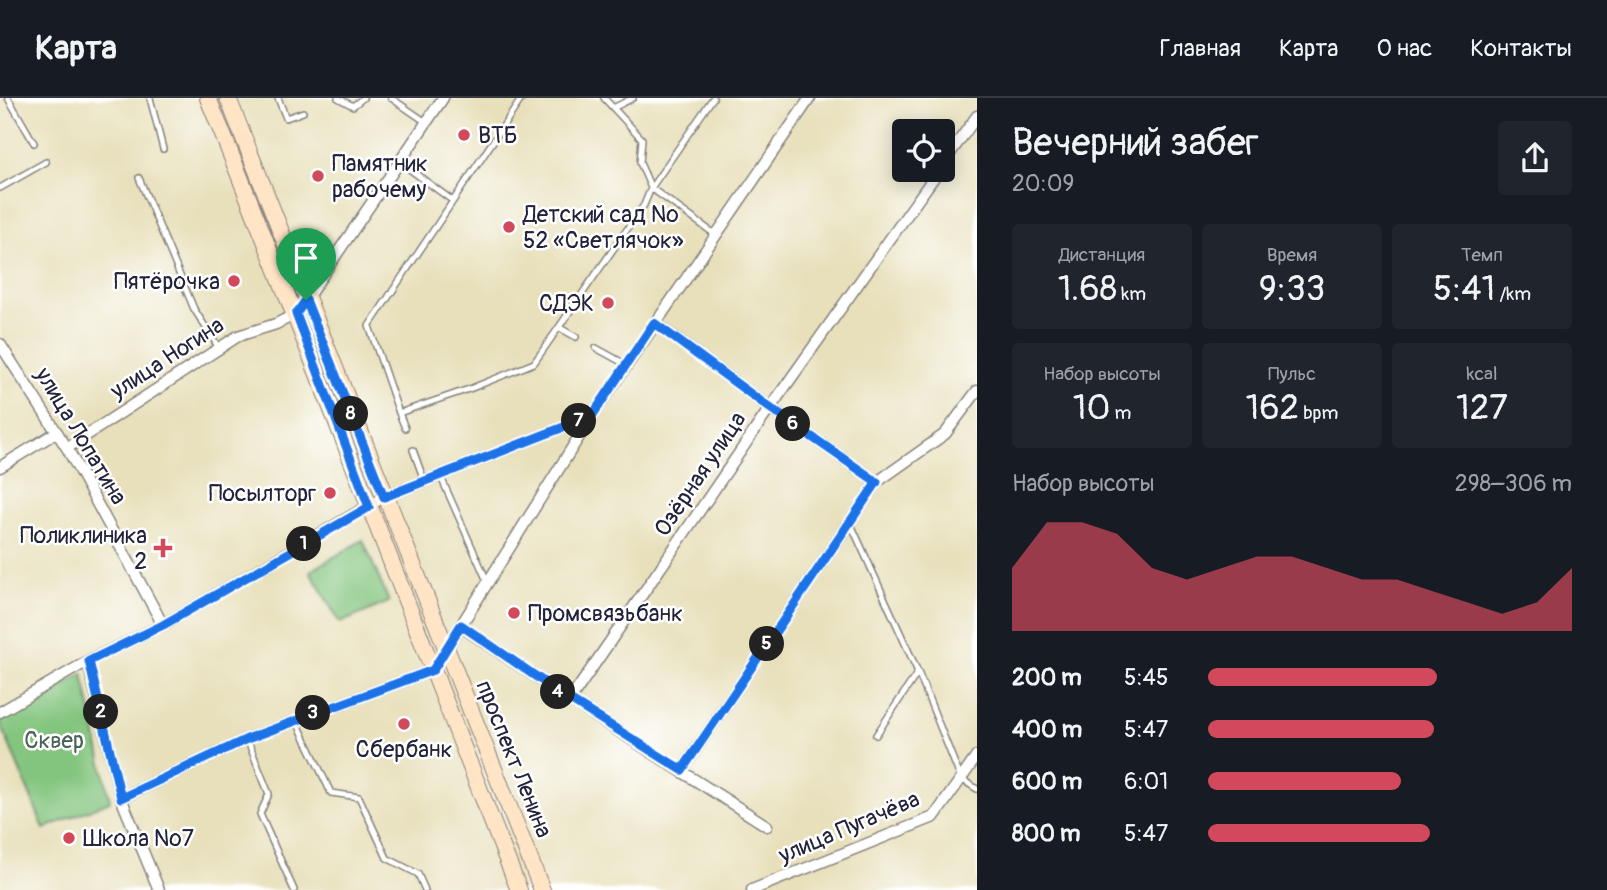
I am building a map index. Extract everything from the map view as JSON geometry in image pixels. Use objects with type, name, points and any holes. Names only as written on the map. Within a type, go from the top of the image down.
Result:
[{"type":"main road","name":"проспект Ленина","points":[[208,98],[296,314],[519,890]]},
{"type":"main road","name":"проспект Ленина","points":[[228,98],[542,890]]},
{"type":"street","points":[[296,314],[443,98]]},
{"type":"street","points":[[121,798],[295,719],[433,670],[592,416],[810,98]]},
{"type":"street","points":[[955,146],[977,116]]},
{"type":"street","name":"Озёрная улица","points":[[570,700],[770,408],[930,182]]},
{"type":"street","name":"улица Ногина","points":[[67,448],[238,336],[276,324],[296,314]]},
{"type":"street","points":[[654,323],[877,482]]},
{"type":"street","name":"улица Лопатина","points":[[0,344],[67,448],[163,625]]},
{"type":"street","points":[[682,770],[877,482],[945,434],[977,391]]},
{"type":"street","points":[[0,712],[89,661],[163,625],[384,497],[592,416]]},
{"type":"street","points":[[0,467],[57,432]]},
{"type":"street","points":[[461,625],[570,700],[767,826]]},
{"type":"street","points":[[89,661],[121,798],[159,890]]},
{"type":"street","name":"улица Пугачёва","points":[[752,890],[934,817],[977,756]]},
{"type":"lane","points":[[8,98],[34,143]]},
{"type":"lane","points":[[150,98],[163,149]]},
{"type":"lane","points":[[278,98],[286,118],[303,112]]},
{"type":"lane","points":[[338,98],[353,106],[363,98]]},
{"type":"lane","points":[[391,98],[427,122]]},
{"type":"lane","points":[[405,428],[369,326],[522,98]]},
{"type":"lane","points":[[604,98],[642,139],[640,163],[651,188],[716,235]]},
{"type":"lane","points":[[613,108],[633,98]]},
{"type":"lane","points":[[399,413],[534,363],[644,205],[651,188],[713,98]]},
{"type":"lane","points":[[0,188],[46,162]]},
{"type":"lane","points":[[401,163],[453,201]]},
{"type":"lane","points":[[139,178],[194,309],[219,348]]},
{"type":"lane","points":[[560,328],[576,337]]},
{"type":"lane","points":[[596,348],[627,365]]},
{"type":"lane","points":[[413,450],[424,481]]},
{"type":"lane","points":[[440,475],[487,583]]},
{"type":"lane","points":[[850,522],[918,672],[961,779],[977,789]]},
{"type":"lane","points":[[876,734],[918,672]]},
{"type":"lane","points":[[295,719],[331,793],[359,797],[387,858],[418,874],[425,890]]},
{"type":"lane","points":[[247,739],[270,793],[260,814],[294,890]]},
{"type":"green space","points":[[363,540],[389,602],[340,623],[310,571]]},
{"type":"green space","name":"Сквер","points":[[83,674],[110,801],[44,829],[0,722]]},
{"type":"place","name":"ВТБ","points":[[464,135]]},
{"type":"place","name":"Памятник рабочему","points":[[318,176]]},
{"type":"place","name":"Детский сад № 52 «Светлячок»","points":[[509,227]]},
{"type":"place","name":"Пятёрочка","points":[[234,281]]},
{"type":"place","name":"СДЭК","points":[[608,303]]},
{"type":"place","name":"Посылторг","points":[[330,493]]},
{"type":"place","name":"Поликлиника 2","points":[[163,548]]},
{"type":"place","name":"Промсвязьбанк","points":[[514,613]]},
{"type":"place","name":"Сбербанк","points":[[404,724]]},
{"type":"place","name":"Школа №7","points":[[69,838]]},
{"type":"route","points":[[306,300],[384,497],[592,416],[654,323],[877,482],[682,770],[570,700],[461,625],[433,670],[295,719],[121,798],[89,661],[163,625],[369,507],[296,314],[306,300]]}]
